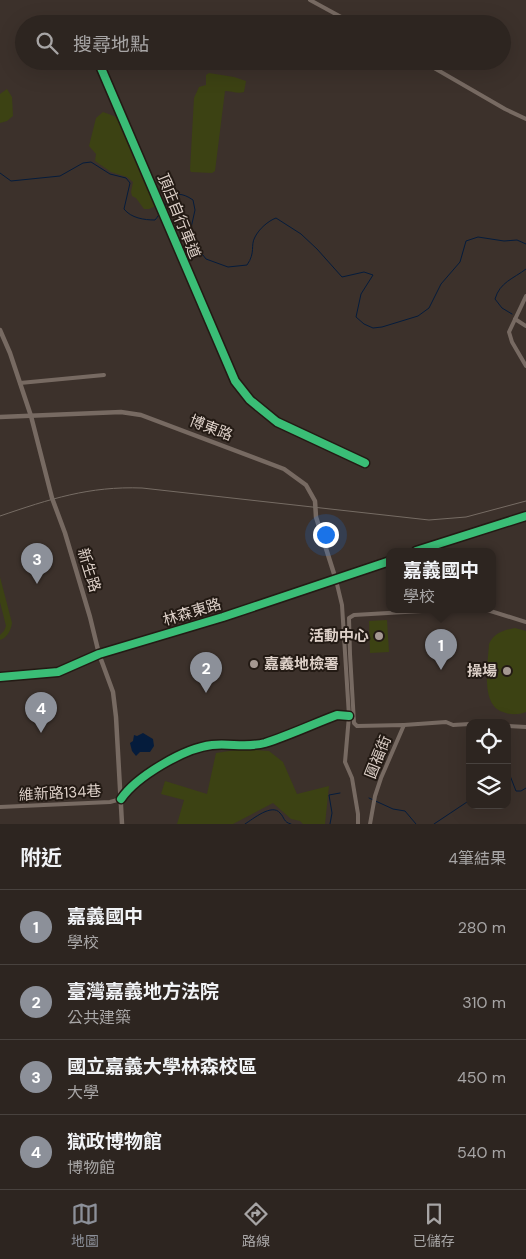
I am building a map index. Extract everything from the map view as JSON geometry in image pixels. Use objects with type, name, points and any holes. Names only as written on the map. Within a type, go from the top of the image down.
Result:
[{"type":"main road","points":[[425,548],[526,516]]},
{"type":"main road","name":"林森東路","points":[[0,677],[58,672],[99,654],[223,618],[386,562]]},
{"type":"street","points":[[310,0],[338,15]]},
{"type":"street","points":[[438,70],[526,119]]},
{"type":"street","points":[[526,296],[509,332],[512,342],[526,366]]},
{"type":"street","points":[[515,319],[526,326]]},
{"type":"street","name":"新生路","points":[[0,330],[10,353],[31,416],[52,498],[68,542],[99,654],[113,692],[122,824]]},
{"type":"street","points":[[20,383],[104,375]]},
{"type":"street","name":"博東路","points":[[0,417],[102,413],[141,414],[284,469],[306,485],[315,502],[316,517],[336,580]]},
{"type":"street","points":[[434,548],[436,544]]},
{"type":"street","name":"圓福街","points":[[336,580],[342,605],[348,716],[345,762],[352,778],[358,824]]},
{"type":"street","name":"圓福街","points":[[370,824],[375,796],[381,778],[404,725],[357,726],[354,723],[350,618],[354,615],[386,611]]},
{"type":"street","points":[[496,613],[526,622]]},
{"type":"street","points":[[404,725],[446,722],[453,725],[466,724]]},
{"type":"street","points":[[511,726],[526,726]]},
{"type":"street","name":"維新路134巷","points":[[0,808],[121,800]]},
{"type":"green space","points":[[209,73],[246,81],[244,92],[225,91],[215,171],[212,173],[191,172],[194,98],[199,87],[206,85],[206,75]]},
{"type":"green space","points":[[7,89],[12,97],[13,116],[7,121],[0,123],[0,94]]},
{"type":"green space","points":[[103,112],[114,116],[123,124],[154,197],[156,206],[144,209],[136,198],[132,196],[133,182],[127,177],[111,172],[95,161],[96,154],[89,146],[96,118]]},
{"type":"green space","points":[[0,577],[12,623],[8,633],[0,640],[0,635],[6,626],[0,602]]},
{"type":"green space","name":"活動中心","points":[[387,620],[389,652],[370,653],[369,621]]},
{"type":"green space","name":"操場","points":[[515,628],[526,631],[526,712],[509,714],[496,708],[491,701],[488,692],[487,672],[491,640],[499,633]]},
{"type":"green space","points":[[242,749],[269,751],[283,762],[297,794],[329,786],[325,824],[303,824],[300,821],[291,819],[273,803],[233,824],[177,824],[184,800],[161,794],[165,781],[207,794],[216,753]]},
{"type":"water","points":[[143,733],[153,739],[154,746],[150,752],[140,752],[136,756],[132,751],[130,743],[133,741],[134,735],[137,736]]},
{"type":"waterway","points":[[0,173],[11,181],[60,176],[83,163],[91,162],[110,174],[126,178],[130,183],[124,209],[134,216],[146,220],[155,220],[166,203],[174,196],[179,194],[185,196],[193,200],[195,210],[191,228],[199,250],[206,259],[228,267],[247,265],[257,234],[261,228],[276,218],[301,234],[342,277],[364,272],[373,275],[361,294],[356,317],[364,324],[373,328],[418,316],[429,308],[441,284],[460,262],[466,241],[478,237],[504,241],[517,240],[526,244]]},
{"type":"waterway","points":[[512,314],[502,308],[495,299],[497,293],[508,281],[526,269]]},
{"type":"waterway","points":[[511,778],[516,791],[526,788]]},
{"type":"waterway","points":[[330,824],[332,813],[329,795],[340,793]]},
{"type":"waterway","points":[[369,798],[393,809],[405,811],[416,824]]},
{"type":"waterway","points":[[434,824],[466,803]]},
{"type":"waterway","points":[[245,824],[262,813],[272,810],[277,810],[285,821],[291,824]]},
{"type":"railway","points":[[0,516],[36,504],[87,491],[123,488],[142,488],[429,520],[466,517],[526,501]]},
{"type":"cycle path","name":"頂庄自行車道","points":[[102,70],[235,381],[250,400],[277,422],[365,463]]},
{"type":"cycle path","points":[[425,548],[526,516]]},
{"type":"cycle path","points":[[0,677],[58,672],[99,654],[223,617],[386,562]]},
{"type":"cycle path","points":[[121,799],[128,790],[149,773],[175,758],[201,747],[265,743],[337,715],[349,716]]},
{"type":"place","name":"國立嘉義大學林森校區","points":[[37,584]]},
{"type":"place","name":"活動中心","points":[[379,636]]},
{"type":"place","name":"嘉義地檢署","points":[[254,664]]},
{"type":"place","name":"嘉義國中","points":[[441,670]]},
{"type":"place","name":"操場","points":[[507,671]]},
{"type":"place","name":"臺灣嘉義地方法院","points":[[206,693]]},
{"type":"place","name":"獄政博物館","points":[[41,733]]}]
